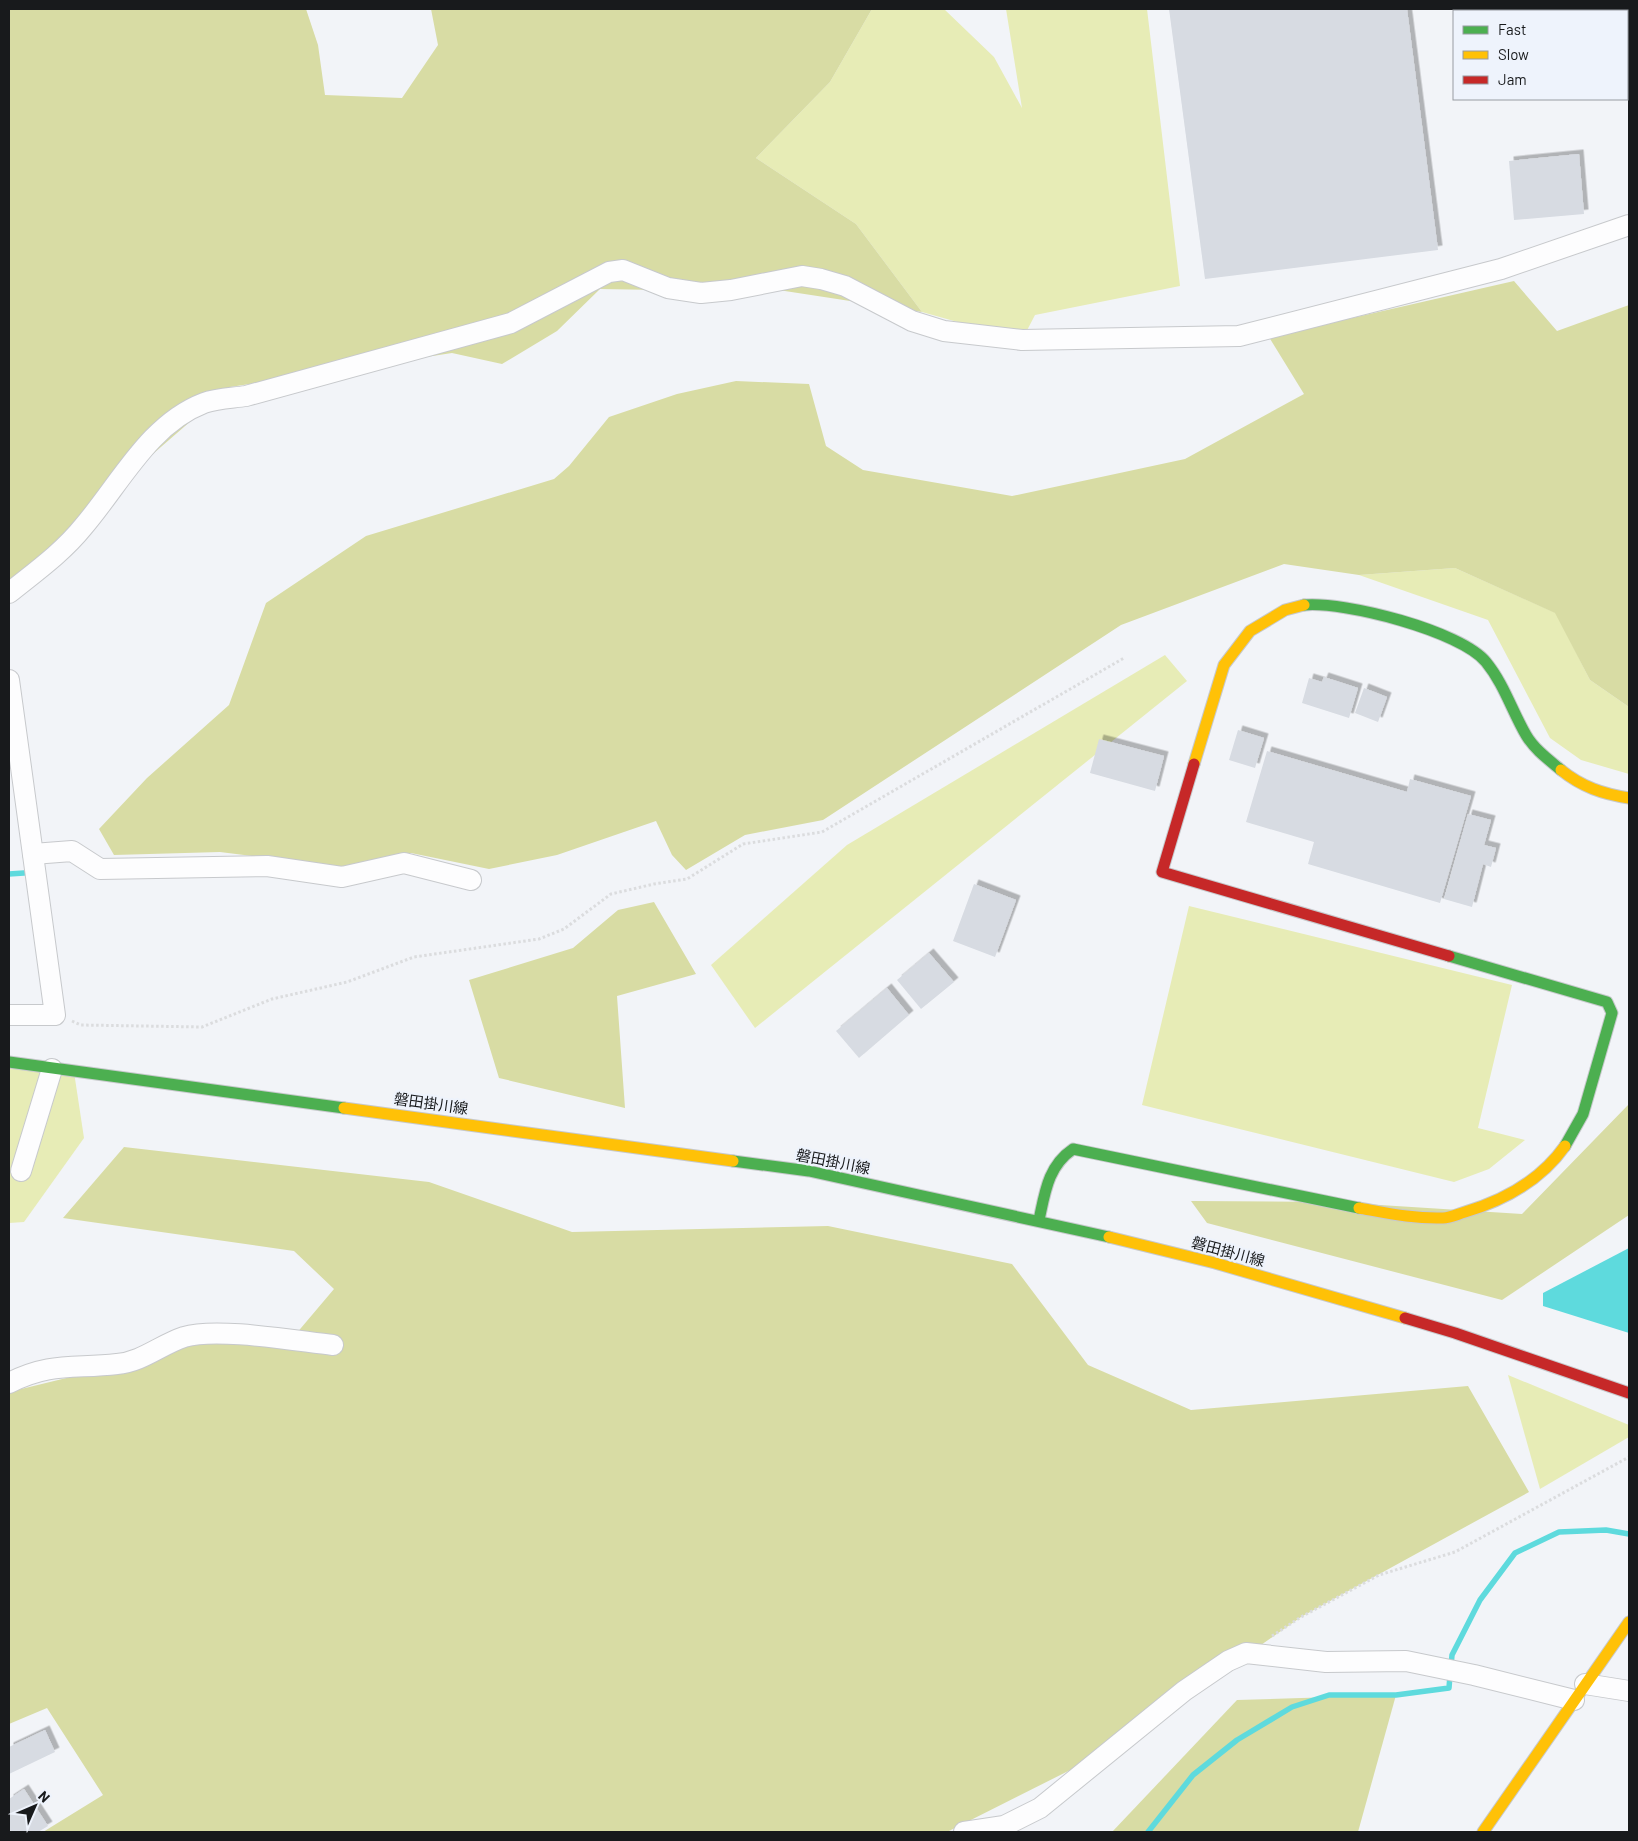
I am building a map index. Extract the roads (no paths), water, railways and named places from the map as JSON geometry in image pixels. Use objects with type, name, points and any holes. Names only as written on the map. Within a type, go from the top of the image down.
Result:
[{"type":"street","points":[[9,593],[57,555],[83,528],[152,439],[181,414],[206,402],[246,396],[511,323],[609,272],[623,270],[668,288],[701,293],[731,290],[802,276],[821,279],[845,286],[912,321],[944,331],[1022,340],[1239,336],[1501,269],[1629,225]]},
{"type":"street","points":[[1039,1220],[1049,1173],[1061,1156],[1073,1149],[1406,1217],[1444,1218],[1479,1208],[1508,1196],[1531,1181],[1553,1162],[1572,1135],[1583,1114],[1612,1014],[1607,1002],[1162,872],[1224,665],[1250,631],[1285,610],[1306,605],[1328,604],[1352,607],[1449,636],[1485,660],[1507,694],[1527,737],[1547,759],[1575,781],[1602,794],[1629,798]]},
{"type":"street","points":[[9,680],[55,1015],[9,1015]]},
{"type":"street","points":[[33,854],[72,851],[100,869],[267,866],[342,877],[404,863],[471,880]]},
{"type":"street","name":"磐田掛川線","points":[[9,1062],[809,1171],[1039,1220],[1224,1266],[1455,1333],[1629,1393]]},
{"type":"street","points":[[21,1171],[52,1069]]},
{"type":"street","points":[[9,1383],[31,1372],[53,1367],[118,1364],[136,1361],[184,1337],[219,1334],[333,1345]]},
{"type":"street","points":[[1483,1832],[1629,1622]]},
{"type":"street","points":[[964,1832],[1004,1826],[1040,1808],[1184,1691],[1228,1661],[1246,1653],[1326,1662],[1406,1661],[1474,1675],[1574,1700]]},
{"type":"street","points":[[1585,1684],[1629,1691]]},
{"type":"water","points":[[1629,1248],[1629,1333],[1543,1306],[1543,1293]]},
{"type":"waterway","points":[[9,874],[24,873]]},
{"type":"waterway","points":[[1451,1666],[1452,1655],[1480,1600],[1515,1553],[1559,1532],[1606,1530],[1629,1534]]},
{"type":"waterway","points":[[1148,1832],[1193,1775],[1237,1740],[1292,1707],[1329,1695],[1396,1695],[1449,1688],[1450,1675]]}]
